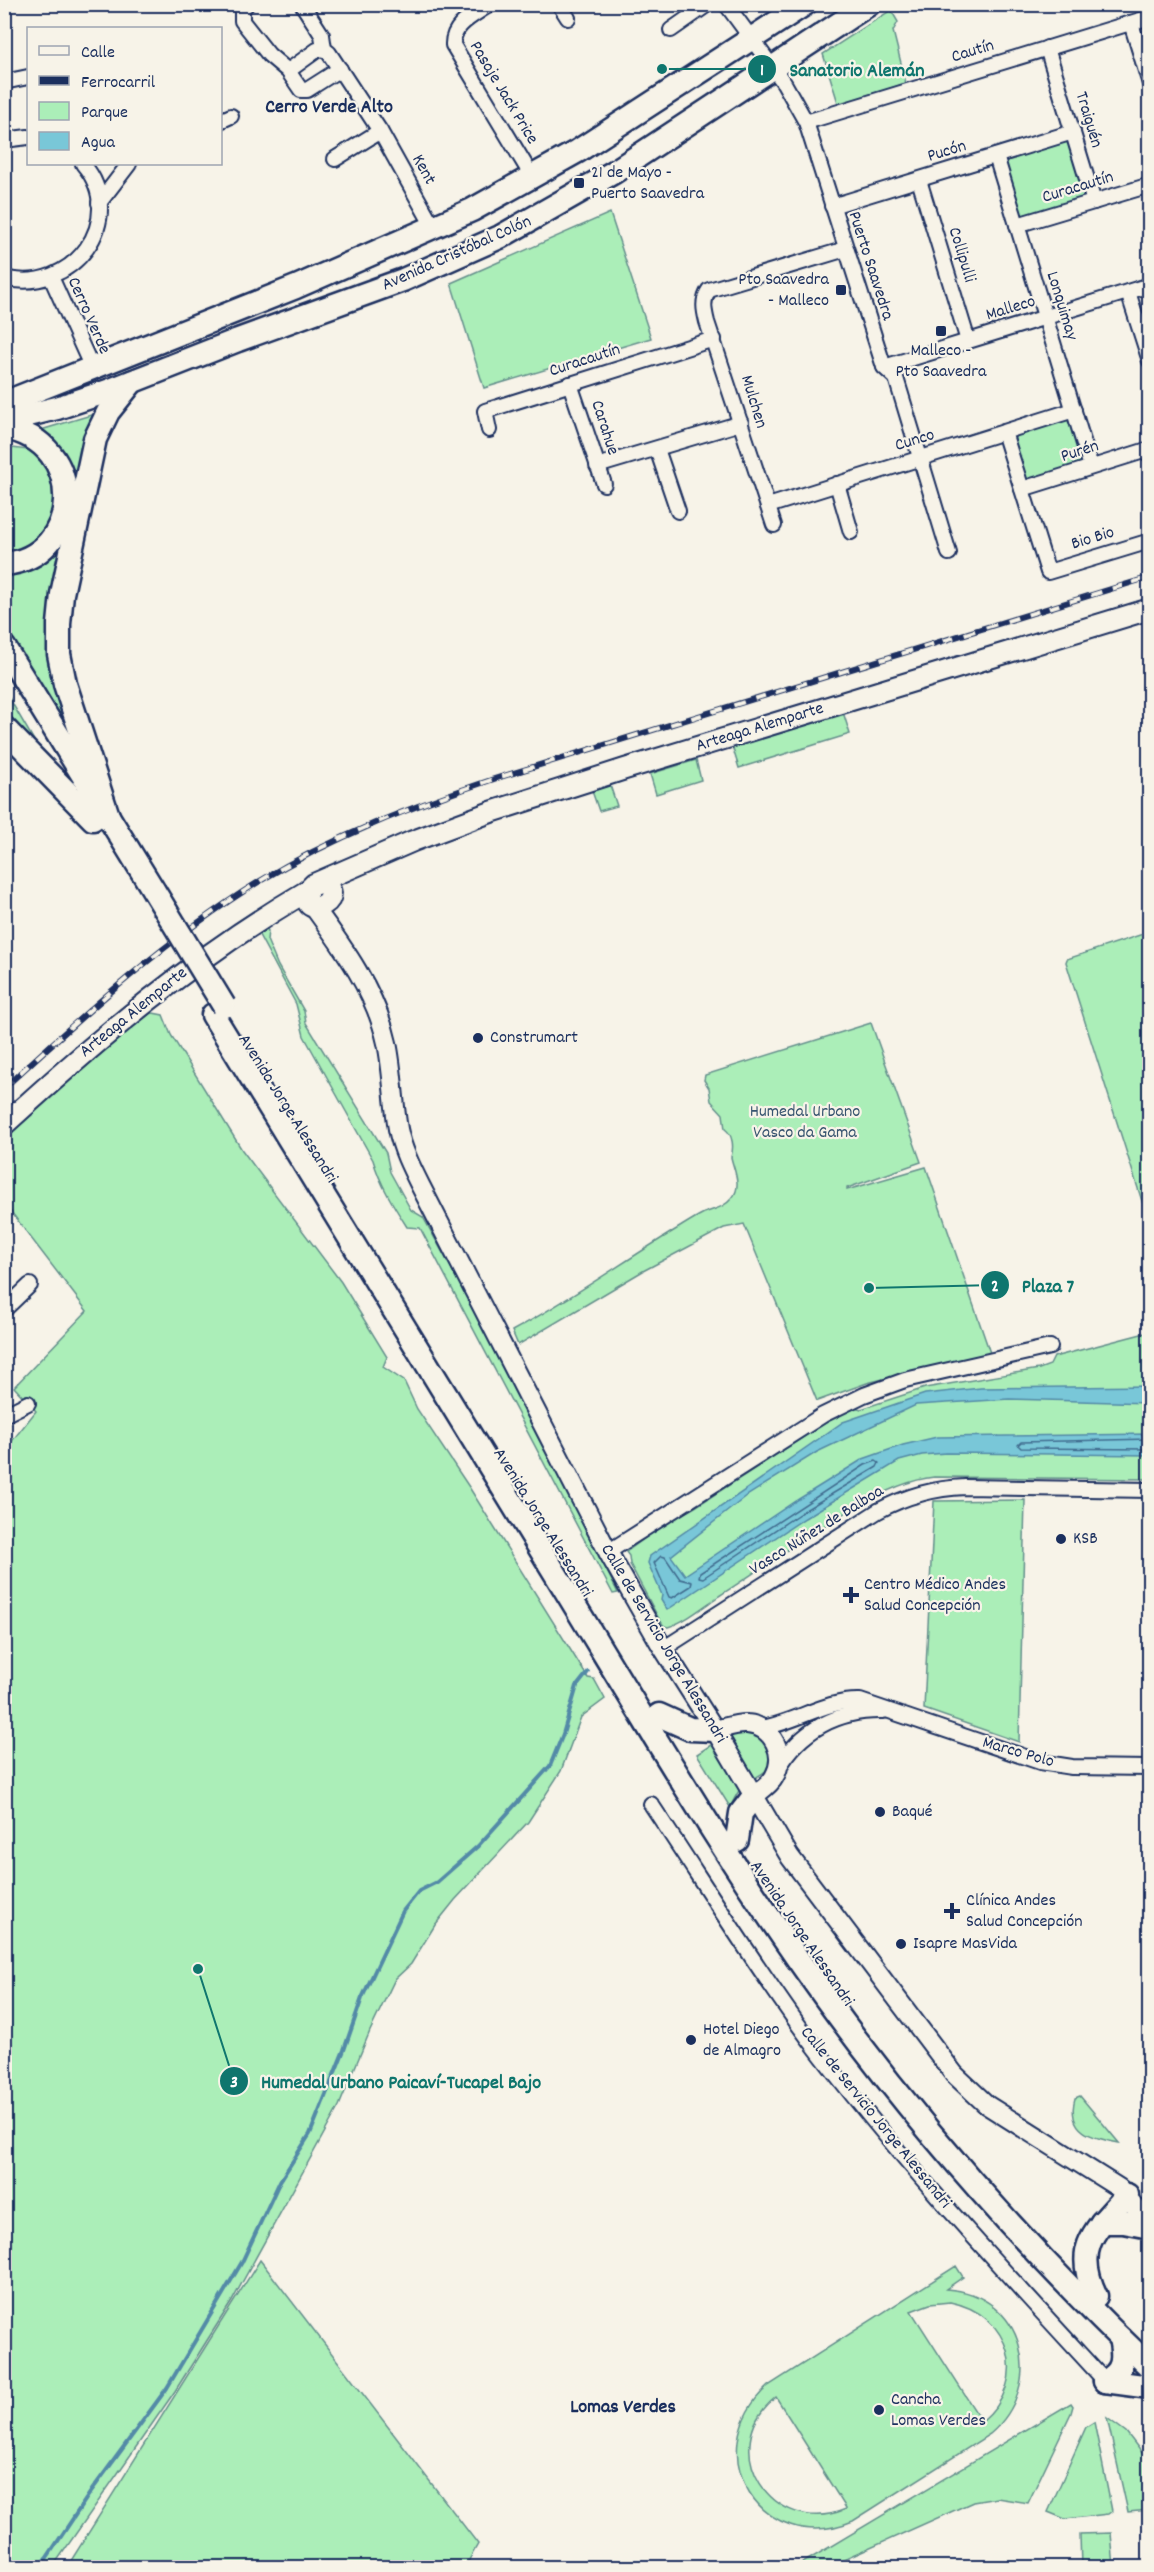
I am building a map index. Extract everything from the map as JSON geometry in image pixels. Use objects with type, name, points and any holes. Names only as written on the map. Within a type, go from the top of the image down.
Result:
[{"type":"main road","name":"Avenida Cristóbal Colón","points":[[4,403],[93,370],[434,228],[533,178],[607,134],[805,4]]},
{"type":"main road","name":"Avenida Cristóbal Colón","points":[[4,421],[77,402],[132,382],[238,340],[403,280],[500,237],[614,172],[869,4]]},
{"type":"main road","points":[[101,819],[65,684],[59,654],[59,624],[62,594],[95,439],[108,412],[132,382]]},
{"type":"main road","points":[[4,428],[31,436],[51,453],[64,478],[65,498],[61,520],[44,547],[27,558],[4,564]]},
{"type":"main road","name":"Arteaga Alemparte","points":[[4,1125],[147,1001],[212,951],[271,912],[318,897],[374,859],[413,841],[457,824],[603,776],[1149,609]]},
{"type":"main road","name":"Avenida Jorge Alessandri","points":[[4,646],[101,819],[218,1010],[737,1840],[811,1953],[905,2079],[998,2191],[1096,2296],[1149,2347]]},
{"type":"main road","name":"Avenida Jorge Alessandri","points":[[4,674],[101,819]]},
{"type":"main road","points":[[4,728],[101,819]]},
{"type":"main road","name":"Avenida Jorge Alessandri","points":[[218,1010],[668,1757],[781,1934],[861,2045],[945,2151],[1052,2270],[1149,2367]]},
{"type":"main road","points":[[659,1715],[690,1729],[717,1722]]},
{"type":"main road","points":[[737,1840],[741,1813],[760,1791]]},
{"type":"main road","points":[[1096,2296],[1089,2279],[1086,2255],[1091,2235],[1127,2195]]},
{"type":"main road","points":[[1102,2222],[1124,2222],[1149,2226]]},
{"type":"main road","points":[[1106,2381],[1117,2374],[1122,2365],[1120,2338]]},
{"type":"main road","points":[[1106,2381],[1149,2387]]},
{"type":"street","points":[[247,4],[242,9],[242,21],[268,55],[288,71],[303,91],[340,69]]},
{"type":"street","name":"Kent","points":[[302,4],[322,35],[324,49],[340,69],[380,131],[434,228]]},
{"type":"street","name":"Pasaje Jack Price","points":[[490,4],[458,28],[453,36],[453,45],[533,178]]},
{"type":"street","points":[[559,4],[568,18]]},
{"type":"street","points":[[671,30],[708,4]]},
{"type":"street","name":"Puerto Saavedra","points":[[726,4],[773,68],[806,122],[884,367],[896,378],[949,553]]},
{"type":"street","name":"Cautín","points":[[806,122],[1149,17]]},
{"type":"street","points":[[1131,23],[1149,84]]},
{"type":"street","name":"Traiguén","points":[[1047,48],[1094,202]]},
{"type":"street","points":[[288,71],[317,50],[324,49]]},
{"type":"street","points":[[4,82],[27,77]]},
{"type":"street","points":[[335,159],[380,131]]},
{"type":"street","name":"Pucón","points":[[832,206],[1073,132]]},
{"type":"street","points":[[4,140],[27,137]]},
{"type":"street","name":"Lonquimay","points":[[996,156],[1091,467]]},
{"type":"street","name":"Cerro Verde","points":[[4,278],[26,282],[51,277],[72,266],[87,248],[97,227],[99,203],[92,178],[84,165]]},
{"type":"street","name":"Cerro Verde","points":[[99,203],[128,165]]},
{"type":"street","name":"Collipulli","points":[[919,180],[968,341]]},
{"type":"street","name":"Curacautín","points":[[1017,225],[1149,185]]},
{"type":"street","name":"Mulchen","points":[[774,525],[704,310],[705,297],[709,290],[846,249]]},
{"type":"street","name":"Cerro Verde","points":[[51,277],[93,370]]},
{"type":"street","name":"Malleco","points":[[884,367],[1149,285]]},
{"type":"street","points":[[1128,292],[1149,361]]},
{"type":"street","name":"Curacautín","points":[[489,430],[485,411],[714,339]]},
{"type":"street","name":"Carahue","points":[[570,384],[604,484]]},
{"type":"street","name":"Cunco","points":[[768,506],[1074,410]]},
{"type":"street","points":[[597,466],[741,423]]},
{"type":"street","points":[[1004,432],[1022,489]]},
{"type":"street","points":[[657,449],[678,511]]},
{"type":"street","name":"Purén","points":[[1022,489],[1149,449]]},
{"type":"street","points":[[837,484],[851,532]]},
{"type":"street","name":"Bio Bio","points":[[1022,489],[1048,572],[1149,541]]},
{"type":"street","name":"Calle de Servicio Jorge Alessandri","points":[[318,897],[373,1004],[387,1041],[398,1130],[408,1159],[608,1552],[663,1649],[717,1722],[760,1791],[767,1821],[820,1899],[954,2074],[987,2105],[1104,2178],[1127,2195],[1149,2226]]},
{"type":"street","points":[[4,1310],[30,1285]]},
{"type":"street","points":[[608,1552],[823,1415],[864,1395],[905,1380],[1050,1347]]},
{"type":"street","points":[[4,1415],[28,1403]]},
{"type":"street","name":"Vasco Núñez de Balboa","points":[[663,1649],[878,1511],[907,1498],[951,1488],[1149,1490]]},
{"type":"street","name":"Marco Polo","points":[[717,1722],[748,1724],[761,1728],[785,1723],[826,1705],[842,1701],[870,1703],[1040,1762],[1072,1767],[1149,1768]]},
{"type":"street","name":"Marco Polo","points":[[760,1791],[791,1748],[818,1726],[858,1713],[891,1712]]},
{"type":"street","points":[[761,1728],[771,1736],[778,1748],[778,1769]]},
{"type":"street","name":"Calle de Servicio Jorge Alessandri","points":[[651,1804],[777,1994],[836,2073],[946,2205],[1106,2381]]},
{"type":"green space","points":[[891,10],[898,22],[893,31],[906,83],[839,106],[823,54]]},
{"type":"green space","points":[[1067,139],[1085,199],[1022,218],[1004,158]]},
{"type":"green space","points":[[610,213],[651,338],[484,388],[451,283]]},
{"type":"green space","points":[[1070,413],[1086,463],[1025,481],[1010,433]]},
{"type":"green space","points":[[91,415],[98,416],[56,596],[76,745],[5,628],[5,570],[65,528],[39,433],[41,430]]},
{"type":"green space","points":[[36,444],[58,483],[48,534],[4,559],[4,447],[28,450]]},
{"type":"green space","points":[[5,691],[46,761],[5,717]]},
{"type":"green space","points":[[843,712],[850,734],[739,768],[732,746]]},
{"type":"green space","points":[[696,760],[701,780],[656,794],[650,774]]},
{"type":"green space","points":[[610,785],[617,806],[599,811],[592,791]]},
{"type":"green space","points":[[266,927],[267,940],[278,966],[304,1011],[306,1023],[386,1153],[390,1172],[411,1210],[423,1217],[476,1313],[618,1593],[613,1594],[420,1228],[407,1227],[387,1194],[373,1160],[304,1036],[296,1004],[259,935],[260,929]]},
{"type":"green space","points":[[1150,932],[1149,1223],[1066,962],[1067,959]]},
{"type":"green space","points":[[148,1012],[163,1015],[171,1035],[242,1150],[341,1282],[387,1357],[383,1367],[404,1381],[417,1409],[469,1487],[588,1678],[594,1679],[605,1699],[581,1717],[561,1771],[528,1822],[455,1900],[435,1925],[411,1964],[395,1979],[370,2031],[339,2106],[232,2301],[175,2391],[52,2568],[4,2567],[4,1451],[36,1411],[14,1387],[87,1311],[5,1204],[5,1139],[49,1094]]},
{"type":"green space","name":"Humedal Urbano Vasco da Gama","points":[[871,1023],[921,1162],[847,1188],[847,1190],[926,1167],[990,1353],[867,1383],[817,1401],[744,1224],[724,1228],[643,1271],[518,1345],[512,1331],[689,1221],[722,1206],[732,1198],[737,1183],[731,1157],[732,1142],[730,1134],[725,1129],[723,1114],[711,1101],[709,1088],[704,1080],[705,1075]]},
{"type":"green space","points":[[1149,1332],[1149,1479],[934,1477],[909,1482],[853,1508],[694,1613],[668,1627],[664,1626],[659,1619],[630,1564],[626,1552],[666,1523],[695,1507],[852,1406],[861,1409],[925,1388],[1039,1369],[1050,1365],[1054,1357]]},
{"type":"green space","points":[[1025,1500],[1019,1742],[924,1709],[934,1501]]},
{"type":"green space","points":[[744,1728],[769,1740],[771,1762],[765,1772],[739,1791],[730,1807],[697,1754],[731,1732]]},
{"type":"green space","points":[[1080,2096],[1119,2143],[1091,2136],[1078,2126],[1074,2119],[1073,2109],[1075,2098]]},
{"type":"green space","points":[[260,2260],[478,2544],[465,2567],[67,2567]]},
{"type":"green space","name":"Cancha Lomas Verdes","points":[[956,2266],[963,2277],[946,2289],[973,2295],[994,2307],[1010,2324],[1019,2345],[1022,2368],[1018,2391],[1008,2414],[990,2434],[853,2521],[820,2529],[791,2525],[767,2512],[749,2492],[739,2468],[738,2440],[747,2412],[768,2386]],"holes":[[[950,2302],[971,2309],[988,2320],[1000,2335],[1007,2352],[1009,2370],[1006,2388],[997,2406],[982,2422],[911,2311],[930,2304]],[[776,2397],[846,2508],[846,2509],[819,2515],[795,2512],[775,2500],[760,2483],[751,2463],[750,2440],[758,2417]]]},
{"type":"green space","points":[[1071,2403],[1073,2406],[1071,2413],[1028,2503],[997,2498],[973,2502],[828,2567],[796,2567]]},
{"type":"green space","points":[[1107,2418],[1126,2432],[1149,2462],[1149,2510],[1128,2512]]},
{"type":"green space","points":[[1094,2422],[1112,2511],[1108,2514],[1065,2519],[1048,2512],[1086,2427]]},
{"type":"green space","points":[[1111,2533],[1114,2567],[1081,2567],[1080,2534]]},
{"type":"water","points":[[1149,1386],[1149,1403],[1009,1399],[916,1405],[817,1452],[748,1495],[671,1556],[685,1575],[863,1459],[903,1445],[937,1437],[1149,1434],[1149,1455],[946,1453],[922,1455],[899,1461],[805,1518],[667,1610],[661,1600],[662,1595],[648,1563],[650,1556],[843,1422],[925,1394],[981,1388]]},
{"type":"waterway","points":[[40,2568],[92,2490],[167,2388],[242,2262],[280,2181],[310,2134],[362,1998],[403,1911],[419,1891],[437,1882],[478,1846],[550,1766],[563,1734],[577,1686],[588,1672]]},
{"type":"railway","points":[[4,1088],[127,978],[192,927],[260,881],[345,837],[434,800],[494,779],[1150,577]]},
{"type":"place","name":"Sanatorio Alemán","points":[[662,69]]},
{"type":"place","name":"21 de Mayo - Puerto Saavedra","points":[[579,183]]},
{"type":"place","name":"Pto Saavedra - Malleco","points":[[841,290]]},
{"type":"place","name":"Malleco - Pto Saavedra","points":[[941,331]]},
{"type":"place","name":"Construmart","points":[[478,1038]]},
{"type":"place","name":"Plaza 7","points":[[869,1288]]},
{"type":"place","name":"KSB","points":[[1061,1539]]},
{"type":"place","name":"Centro Médico Andes Salud Concepción","points":[[851,1595]]},
{"type":"place","name":"Baqué","points":[[880,1812]]},
{"type":"place","name":"Clínica Andes Salud Concepción","points":[[952,1911]]},
{"type":"place","name":"Isapre MasVida","points":[[901,1944]]},
{"type":"place","name":"Humedal Urbano Paicaví-Tucapel Bajo","points":[[198,1969]]},
{"type":"place","name":"Hotel Diego de Almagro","points":[[691,2040]]},
{"type":"place","name":"Cancha Lomas Verdes","points":[[879,2410]]},
{"type":"district","name":"Cerro Verde Alto","points":[[329,108]]},
{"type":"district","name":"Lomas Verdes","points":[[623,2408]]}]
